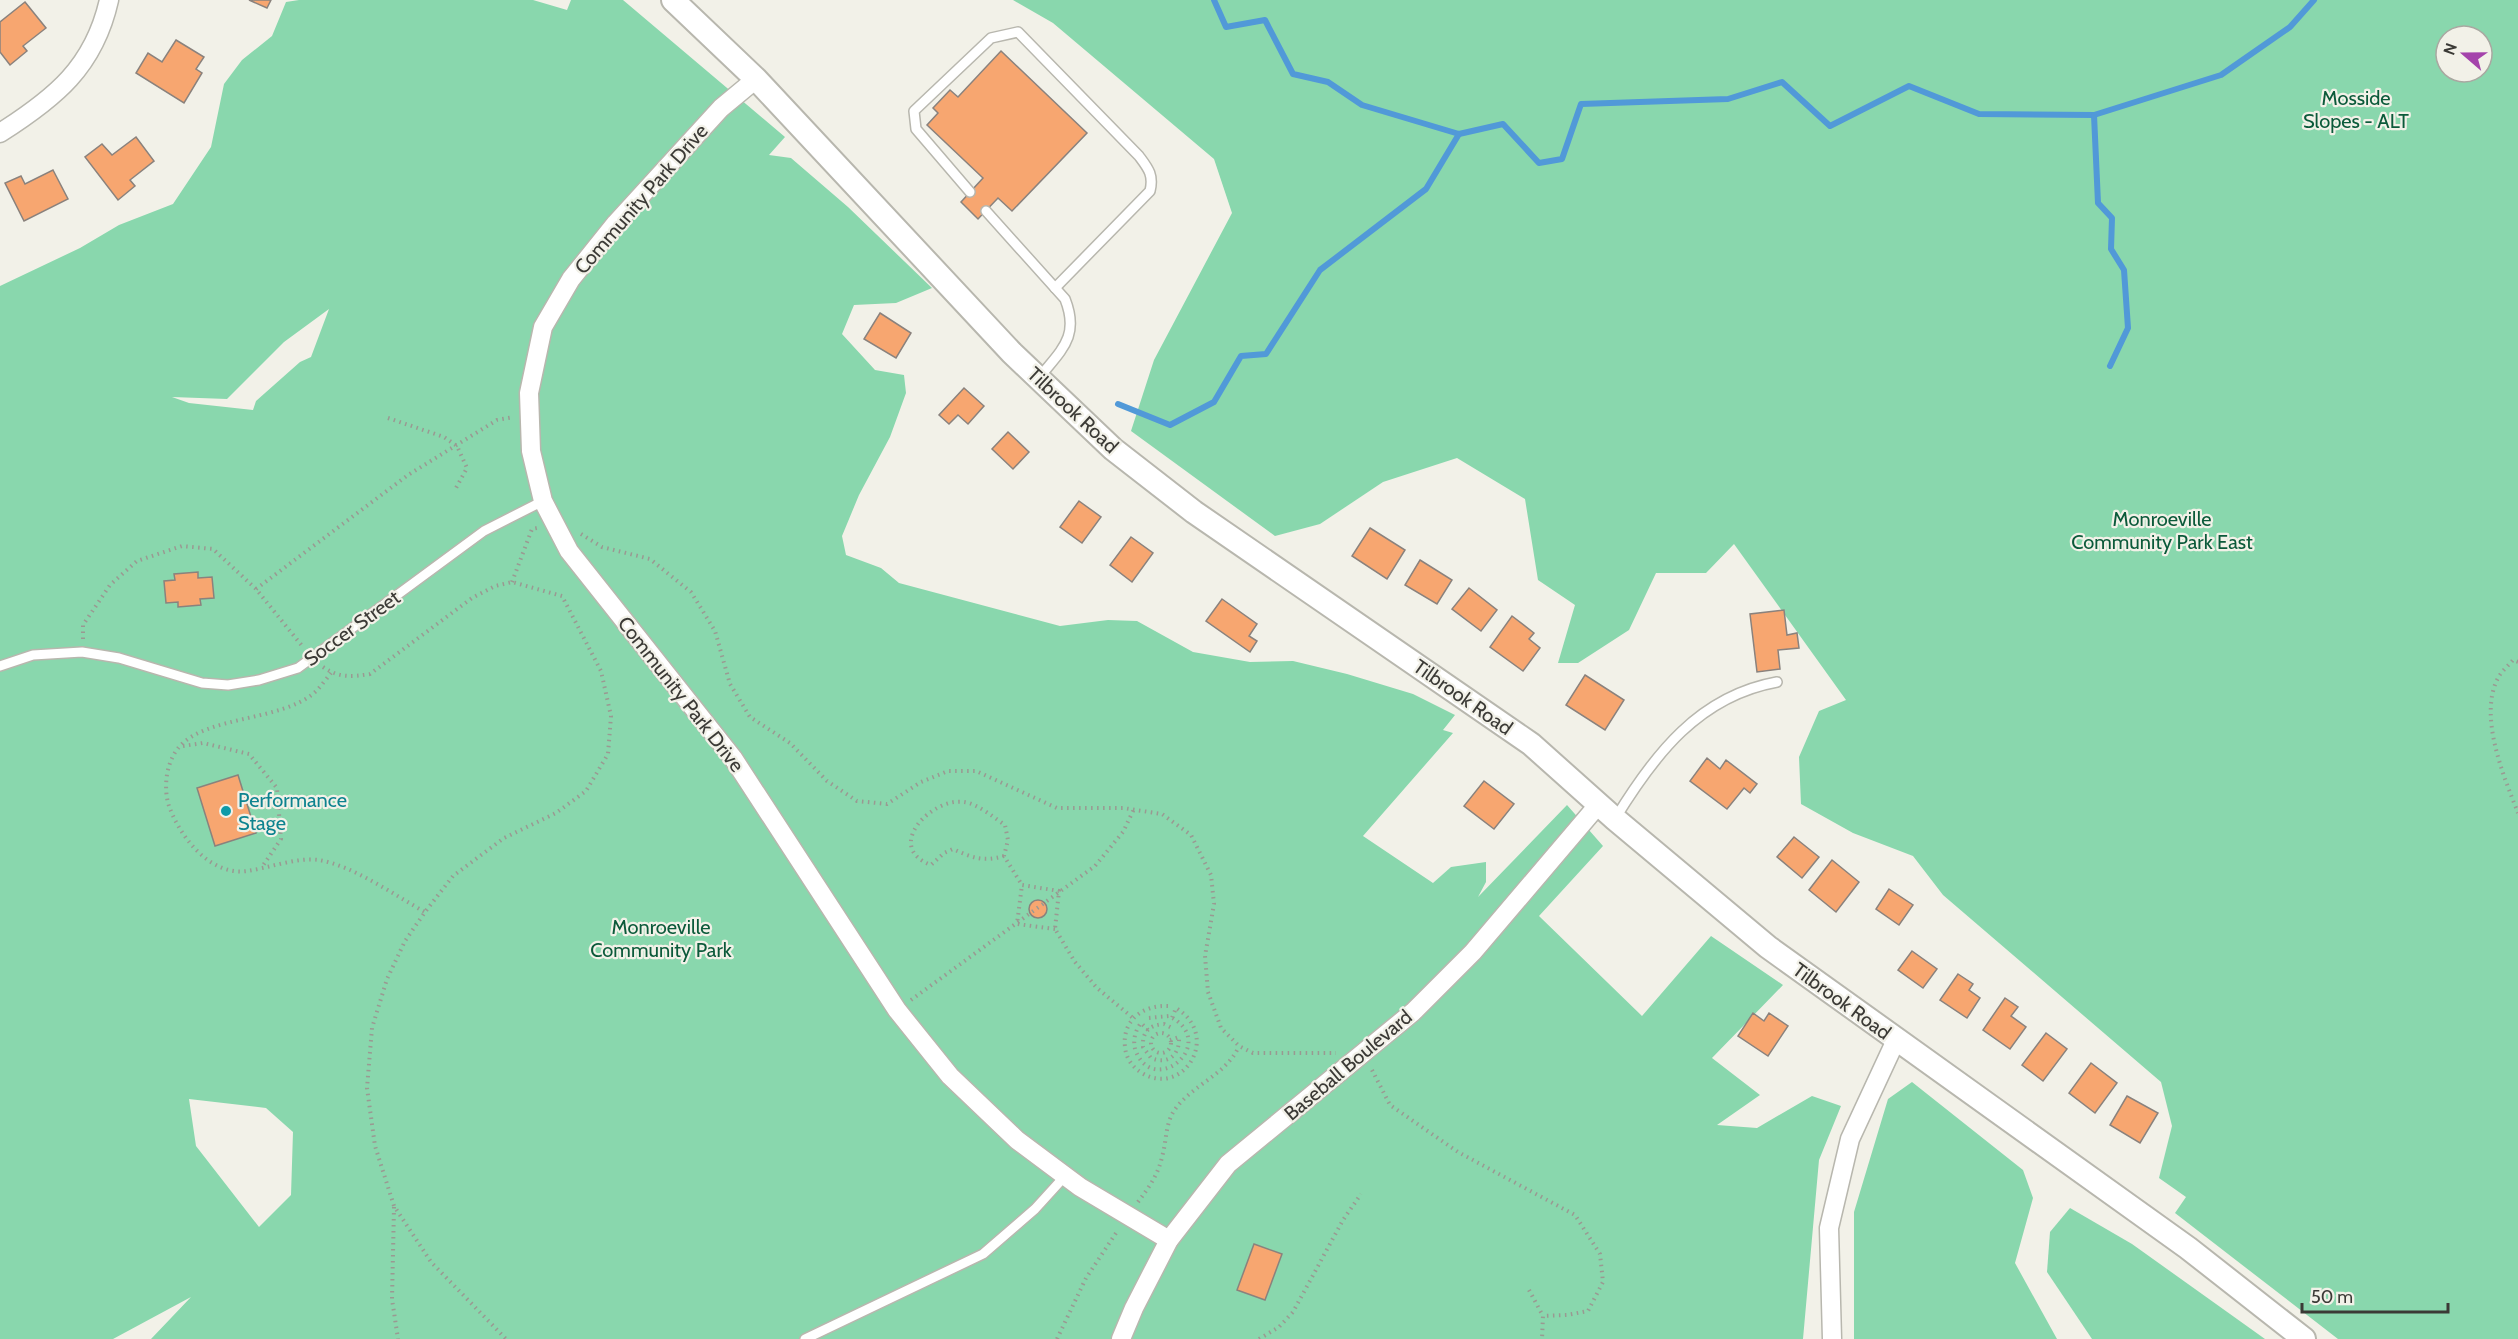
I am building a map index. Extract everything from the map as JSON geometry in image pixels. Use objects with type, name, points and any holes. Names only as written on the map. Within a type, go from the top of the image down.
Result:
[{"type":"street","points":[[0,133],[40,108],[66,85],[89,54],[105,18],[109,0]]},
{"type":"street","name":"Tilbrook Road","points":[[673,0],[756,79],[1039,378],[1113,449],[1194,512],[1531,744],[1606,812],[1768,947],[2188,1248],[2304,1339]]},
{"type":"street","name":"Community Park Drive","points":[[756,79],[722,108],[616,223],[571,279],[543,327],[529,393],[531,451],[543,501],[569,551],[733,758],[897,1011],[950,1076],[1017,1140],[1065,1176],[1169,1240]]},
{"type":"street","name":"Baseball Boulevard","points":[[1121,1339],[1134,1308],[1169,1240],[1228,1164],[1413,1011],[1473,952],[1606,812]]},
{"type":"street","points":[[1832,1339],[1829,1227],[1850,1139],[1896,1040]]},
{"type":"lane","points":[[970,192],[916,129],[914,111],[991,38],[1018,32],[1107,123],[1149,170],[1153,181],[1150,191],[1054,288]]},
{"type":"lane","points":[[986,210],[1065,299],[1071,316],[1070,338],[1039,378]]},
{"type":"lane","name":"Soccer Street","points":[[0,666],[33,655],[58,651],[82,652],[119,658],[202,683],[228,685],[259,680],[288,671],[311,658],[484,531],[543,501]]},
{"type":"lane","points":[[1606,812],[1671,743],[1708,708],[1726,697],[1754,686],[1777,682]]},
{"type":"lane","points":[[805,1339],[983,1254],[1035,1209],[1065,1176]]},
{"type":"path","points":[[256,589],[408,475],[497,420],[514,417]]},
{"type":"path","points":[[388,418],[444,437],[457,446],[467,468],[456,488]]},
{"type":"path","points":[[512,582],[532,529],[555,525],[578,533],[602,547],[650,559],[691,592],[715,631],[730,684],[750,717],[790,743],[827,781],[857,801],[886,804],[921,782],[948,771],[976,771],[1057,808],[1134,809],[1162,814],[1191,835],[1211,875],[1214,904],[1205,956],[1208,992],[1221,1028],[1239,1046],[1253,1053],[1332,1051],[1356,1058],[1371,1067],[1390,1105],[1458,1152],[1575,1215],[1600,1254],[1603,1282],[1588,1311],[1543,1316]]},
{"type":"path","points":[[83,625],[110,585],[137,561],[182,546],[213,549],[256,589],[311,658],[331,672],[350,678],[370,674],[472,598],[512,582],[562,596],[601,671],[611,716],[608,754],[586,791],[556,813],[504,838],[453,876],[425,912],[405,941],[387,979],[372,1028],[367,1088],[375,1146],[394,1206],[431,1262],[506,1339]]},
{"type":"path","points":[[2518,662],[2513,660],[2498,678],[2490,706],[2498,759],[2518,813]]},
{"type":"path","points":[[331,672],[313,694],[271,713],[209,728],[180,746],[165,778],[169,805],[185,838],[213,864],[244,871],[318,860],[357,874],[425,912]]},
{"type":"path","points":[[180,746],[203,743],[230,747],[249,754],[267,773],[276,788],[281,839],[261,868]]},
{"type":"path","points":[[1004,856],[978,860],[953,849],[944,853],[932,865],[920,861],[912,852],[911,837],[915,826],[938,808],[952,801],[967,802],[1005,825],[1008,840],[1004,856],[1022,885],[1017,924]]},
{"type":"path","points":[[897,1011],[1095,866],[1123,832],[1134,809]]},
{"type":"path","points":[[1022,885],[1059,891]]},
{"type":"path","points":[[1059,891],[1055,929],[1075,962],[1090,979],[1133,1018]]},
{"type":"path","points":[[1017,924],[1055,929]]},
{"type":"path","points":[[1168,1006],[1147,1008],[1133,1018],[1126,1030],[1124,1041],[1129,1061],[1145,1075],[1165,1078],[1184,1071],[1196,1053],[1197,1033],[1186,1015],[1176,1008],[1172,1018]]},
{"type":"path","points":[[1148,1018],[1161,1015],[1172,1018],[1183,1026],[1188,1042],[1184,1058],[1170,1068],[1153,1068],[1139,1059],[1135,1051],[1135,1034],[1141,1023],[1148,1030]]},
{"type":"path","points":[[1170,1040],[1179,1037],[1179,1045],[1172,1058],[1166,1061],[1151,1059],[1143,1047],[1142,1040],[1148,1030],[1164,1024],[1174,1029]]},
{"type":"path","points":[[1158,1034],[1168,1036],[1170,1040],[1170,1045],[1164,1052],[1159,1052],[1152,1046],[1154,1036],[1158,1034]]},
{"type":"path","points":[[1057,1339],[1086,1278],[1155,1179],[1162,1157],[1169,1117],[1178,1105],[1233,1059],[1239,1046]]},
{"type":"path","points":[[1259,1339],[1280,1327],[1293,1312],[1343,1220],[1361,1194]]},
{"type":"path","points":[[394,1206],[392,1299],[398,1339]]},
{"type":"path","points":[[1529,1290],[1543,1316],[1542,1339]]},
{"type":"green space","name":"Monroeville Community Park","points":[[299,0],[533,0],[567,10],[571,0],[623,0],[785,137],[769,155],[791,158],[848,207],[932,288],[896,303],[854,305],[842,334],[875,370],[904,375],[906,393],[890,437],[859,495],[842,536],[846,555],[881,568],[899,583],[1060,626],[1108,620],[1137,621],[1193,652],[1250,662],[1293,661],[1413,694],[1455,715],[1443,730],[1453,733],[1363,836],[1433,883],[1451,867],[1486,862],[1486,882],[1478,897],[1567,805],[1603,846],[1539,916],[1642,1016],[1711,936],[1783,985],[1712,1058],[1760,1095],[1717,1125],[1757,1128],[1812,1096],[1841,1106],[1819,1160],[1803,1339],[151,1339],[191,1297],[113,1339],[0,1339],[0,286],[80,248],[119,225],[173,204],[211,147],[224,84],[242,60],[272,36],[286,2]],"holes":[[[329,309],[311,357],[300,362],[256,401],[253,410],[189,403],[172,397],[227,399],[284,342]],[[189,1099],[266,1108],[293,1132],[291,1195],[259,1227],[196,1146]]]},
{"type":"green space","name":"Monroeville Community Park East","points":[[1013,0],[2518,0],[2518,1339],[2338,1339],[2175,1213],[2186,1197],[2159,1178],[2172,1126],[2161,1082],[1943,895],[1913,856],[1853,833],[1801,804],[1799,757],[1819,711],[1846,700],[1734,544],[1706,573],[1656,573],[1629,630],[1578,663],[1558,663],[1575,605],[1538,580],[1525,499],[1457,458],[1383,482],[1320,524],[1275,536],[1131,431],[1154,360],[1232,213],[1214,159],[1053,23]]},
{"type":"green space","points":[[1912,1082],[2023,1170],[2033,1198],[2015,1263],[2057,1339],[1854,1339],[1854,1212],[1888,1099]]},
{"type":"green space","points":[[2070,1208],[2132,1244],[2265,1339],[2092,1339],[2047,1272],[2050,1232]]},
{"type":"building","points":[[249,0],[271,0],[267,8]]},
{"type":"building","points":[[25,2],[46,28],[23,46],[27,51],[10,65],[0,52],[0,22]]},
{"type":"building","points":[[176,40],[204,57],[196,69],[202,73],[184,103],[136,73],[148,53],[162,62]]},
{"type":"building","points":[[1001,51],[1087,133],[1012,211],[998,198],[978,219],[961,202],[983,178],[927,125],[938,113],[933,108],[950,90],[958,97]]},
{"type":"building","points":[[136,137],[154,161],[130,180],[135,186],[118,200],[85,157],[102,144],[112,155]]},
{"type":"building","points":[[53,170],[68,199],[24,221],[5,183],[21,176],[25,184]]},
{"type":"building","points":[[880,313],[911,333],[896,358],[864,339]]},
{"type":"building","points":[[964,388],[984,406],[968,424],[958,415],[949,424],[939,415]]},
{"type":"building","points":[[1008,432],[1029,452],[1013,469],[992,449]]},
{"type":"building","points":[[1079,501],[1101,517],[1082,543],[1060,527]]},
{"type":"building","points":[[1370,528],[1405,550],[1387,579],[1352,556]]},
{"type":"building","points":[[1131,537],[1153,553],[1132,582],[1110,565]]},
{"type":"building","points":[[1420,560],[1452,580],[1437,604],[1405,585]]},
{"type":"building","points":[[198,572],[198,578],[212,577],[214,598],[200,599],[201,605],[178,607],[178,602],[166,603],[164,581],[175,580],[174,574]]},
{"type":"building","points":[[1469,588],[1497,610],[1481,631],[1452,609]]},
{"type":"building","points":[[1222,599],[1257,624],[1249,636],[1257,641],[1250,652],[1206,621]]},
{"type":"building","points":[[1784,610],[1787,635],[1797,633],[1799,648],[1778,650],[1780,669],[1757,672],[1750,614]]},
{"type":"building","points":[[1512,616],[1534,633],[1529,639],[1540,648],[1523,671],[1490,647]]},
{"type":"building","points":[[1585,675],[1624,700],[1605,730],[1566,705]]},
{"type":"building","points":[[1707,758],[1720,769],[1726,760],[1757,784],[1750,793],[1744,788],[1727,809],[1690,781]]},
{"type":"building","name":"Performance Stage","points":[[238,775],[256,833],[215,846],[197,788]]},
{"type":"building","points":[[1484,781],[1514,804],[1494,829],[1464,806]]},
{"type":"building","points":[[1794,837],[1819,857],[1802,878],[1777,857]]},
{"type":"building","points":[[1832,860],[1859,882],[1836,912],[1809,890]]},
{"type":"building","points":[[1889,889],[1913,905],[1899,925],[1876,909]]},
{"type":"building","points":[[1038,900],[1044,903],[1047,909],[1044,915],[1038,918],[1032,915],[1029,909],[1032,903]]},
{"type":"building","points":[[1912,951],[1937,969],[1923,988],[1898,970]]},
{"type":"building","points":[[1958,974],[1973,984],[1969,990],[1980,998],[1967,1018],[1940,1000]]},
{"type":"building","points":[[2005,998],[2018,1007],[2011,1016],[2026,1027],[2010,1049],[1983,1030]]},
{"type":"building","points":[[1753,1013],[1764,1021],[1769,1013],[1788,1026],[1768,1056],[1738,1036]]},
{"type":"building","points":[[2046,1033],[2067,1049],[2043,1081],[2022,1065]]},
{"type":"building","points":[[2091,1063],[2117,1083],[2095,1113],[2069,1093]]},
{"type":"building","points":[[2127,1096],[2158,1113],[2140,1143],[2110,1125]]},
{"type":"building","points":[[1254,1244],[1282,1254],[1265,1300],[1237,1290]]},
{"type":"waterway","points":[[1214,0],[1226,27],[1265,20],[1293,74],[1328,82],[1362,105],[1459,134],[1503,124],[1539,163],[1562,159],[1581,104],[1728,99],[1782,82],[1830,126],[1909,86],[1979,114],[2094,115],[2221,75],[2290,27],[2314,0]]},
{"type":"waterway","points":[[2094,115],[2098,203],[2112,218],[2111,249],[2124,270],[2128,328],[2110,366]]},
{"type":"waterway","points":[[1118,404],[1170,425],[1214,402],[1241,356],[1266,354],[1320,270],[1426,189],[1459,134]]},
{"type":"place","name":"Performance Stage","points":[[226,811]]},
{"type":"park label","name":"Mosside Slopes - ALT","points":[[2356,110]]}]
